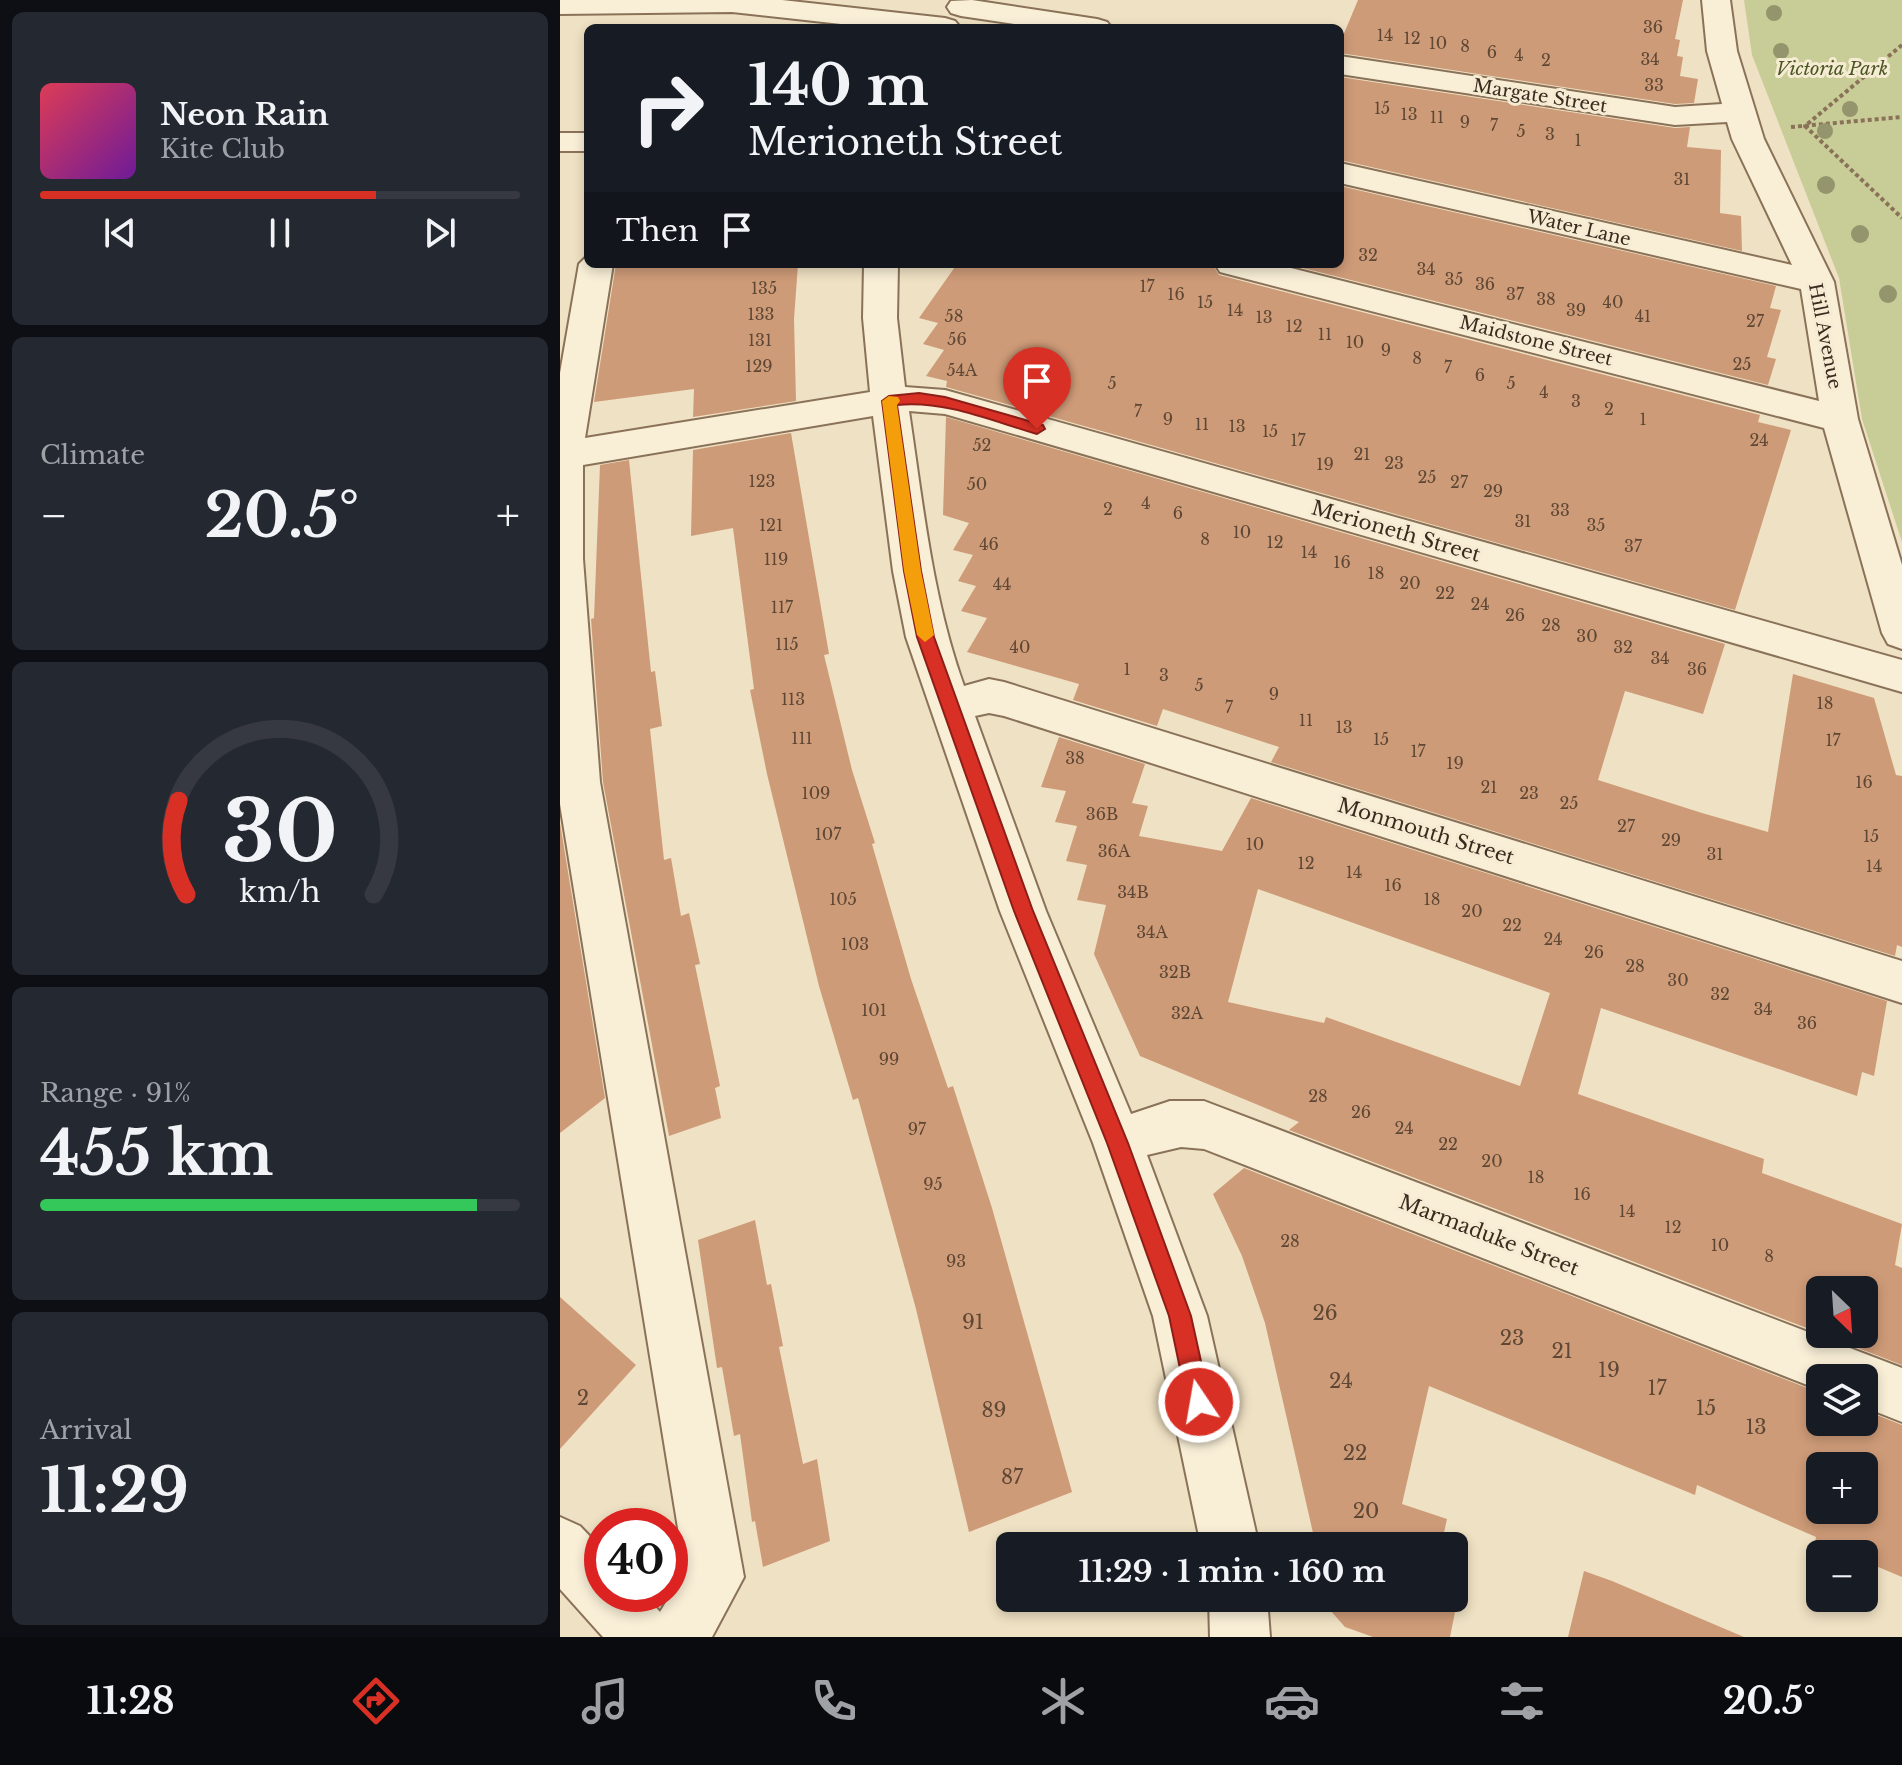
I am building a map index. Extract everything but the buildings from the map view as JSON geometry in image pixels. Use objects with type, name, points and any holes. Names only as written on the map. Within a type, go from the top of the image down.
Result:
[{"type":"street","name":"Hill Avenue","points":[[1716,0],[1722,51],[1744,124],[1817,282],[1840,419],[1902,633]]},
{"type":"street","points":[[697,24],[729,2]]},
{"type":"street","points":[[560,5],[729,2],[1049,24]]},
{"type":"street","name":"Margate Street","points":[[1344,66],[1675,116],[1725,113],[1744,124]]},
{"type":"street","points":[[560,142],[584,142]]},
{"type":"street","name":"Water Lane","points":[[1344,174],[1817,282]]},
{"type":"street","points":[[595,268],[564,455],[563,559],[578,782],[715,1577],[678,1637]]},
{"type":"street","points":[[881,268],[880,318],[889,401],[926,637],[1023,911],[1118,1143],[1180,1316],[1227,1532]]},
{"type":"street","name":"Maidstone Street","points":[[1248,268],[1840,419]]},
{"type":"street","name":"Merioneth Street","points":[[564,455],[889,401],[919,398],[945,402],[1902,676]]},
{"type":"street","name":"Monmouth Street","points":[[949,706],[989,696],[1004,699],[1902,982]]},
{"type":"street","name":"Marmaduke Street","points":[[1118,1143],[1162,1125],[1192,1122],[1204,1125],[1822,1364]]},
{"type":"street","points":[[1878,1386],[1902,1395]]},
{"type":"street","points":[[560,1546],[584,1572]]},
{"type":"street","points":[[620,1612],[643,1637]]},
{"type":"street","points":[[1239,1612],[1240,1637]]},
{"type":"path","points":[[1805,126],[1902,45]]},
{"type":"path","points":[[1744,124],[1781,128],[1902,117]]},
{"type":"path","points":[[1805,126],[1902,218]]},
{"type":"green space","name":"Victoria Park","points":[[1744,0],[1902,0],[1902,542],[1862,419],[1839,278],[1752,55]]},
{"type":"slow traffic","points":[[893,401],[889,401],[925,635]]},
{"type":"route","points":[[1037,429],[945,402],[919,398],[889,401],[913,571],[926,637],[1023,911],[1118,1143],[1180,1316],[1199,1402]]}]
